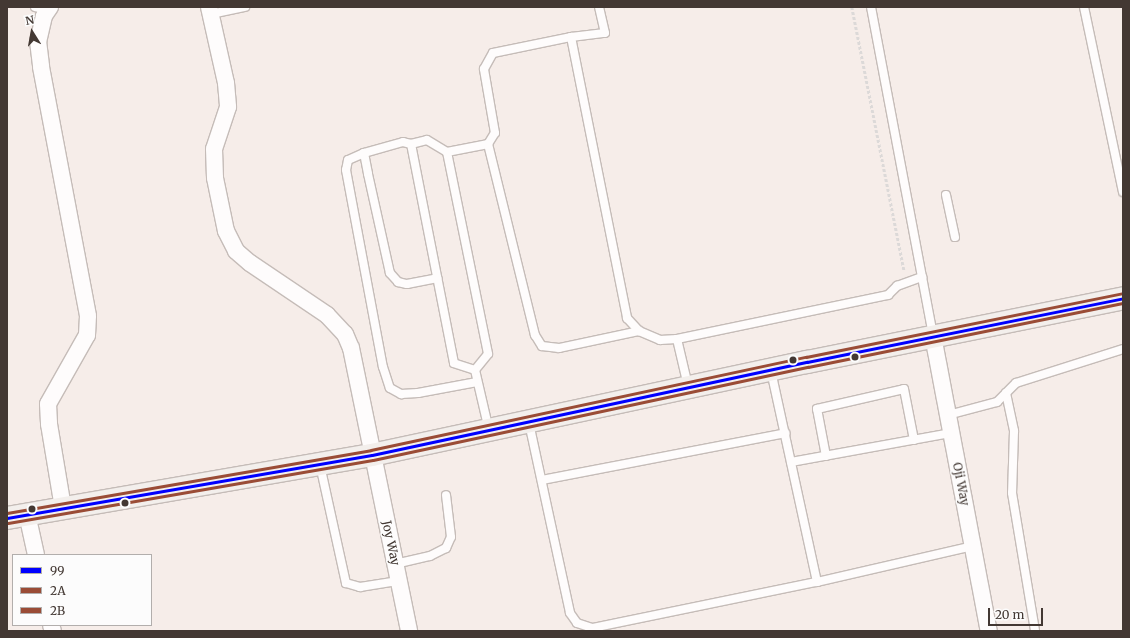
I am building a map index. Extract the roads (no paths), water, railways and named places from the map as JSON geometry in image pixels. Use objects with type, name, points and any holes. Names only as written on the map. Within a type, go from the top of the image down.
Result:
[{"type":"main road","points":[[17,516],[372,455],[933,336],[1123,298]]},
{"type":"street","points":[[44,8],[44,16],[38,41],[41,67],[88,316],[87,335],[82,346],[60,380],[48,404],[49,424],[63,508]]},
{"type":"street","name":"Joy Way","points":[[210,10],[228,107],[214,149],[215,178],[226,231],[236,251],[250,263],[328,315],[345,334],[351,348],[409,631]]},
{"type":"street","name":"Oji Way","points":[[933,336],[989,631]]},
{"type":"street","points":[[17,516],[36,554]]},
{"type":"lane","points":[[210,10],[245,7]]},
{"type":"lane","points":[[599,7],[605,33],[571,37],[493,53],[484,69],[495,133],[488,144],[535,336],[542,346],[559,348],[639,331]]},
{"type":"lane","points":[[871,7],[933,336]]},
{"type":"lane","points":[[1084,7],[1123,192]]},
{"type":"lane","points":[[571,37],[627,318],[639,331],[660,340],[677,339],[888,295],[897,286],[922,277]]},
{"type":"lane","points":[[477,382],[418,393],[401,394],[390,388],[383,367],[346,170],[348,160],[364,153],[397,144],[411,144],[427,140],[447,152],[488,144]]},
{"type":"lane","points":[[411,144],[454,363],[474,370]]},
{"type":"lane","points":[[447,152],[488,354],[474,370]]},
{"type":"lane","points":[[364,153],[390,274],[398,282],[407,284],[437,278]]},
{"type":"lane","points":[[946,195],[955,237]]},
{"type":"lane","points":[[677,339],[688,388]]},
{"type":"lane","points":[[948,415],[996,402],[1016,383],[1123,349]]},
{"type":"lane","points":[[474,370],[489,431]]},
{"type":"lane","points":[[771,370],[817,582]]},
{"type":"lane","points":[[826,456],[817,409],[904,389],[914,440]]},
{"type":"lane","points":[[1006,393],[1014,431],[1012,493],[1035,631]]},
{"type":"lane","points":[[529,422],[570,613],[578,627],[592,628],[817,582],[973,546]]},
{"type":"lane","points":[[542,480],[785,433]]},
{"type":"lane","points":[[791,462],[951,433]]},
{"type":"lane","points":[[320,464],[346,583],[360,587],[399,581]]},
{"type":"lane","points":[[395,564],[430,556],[446,548],[451,537],[446,495]]}]
